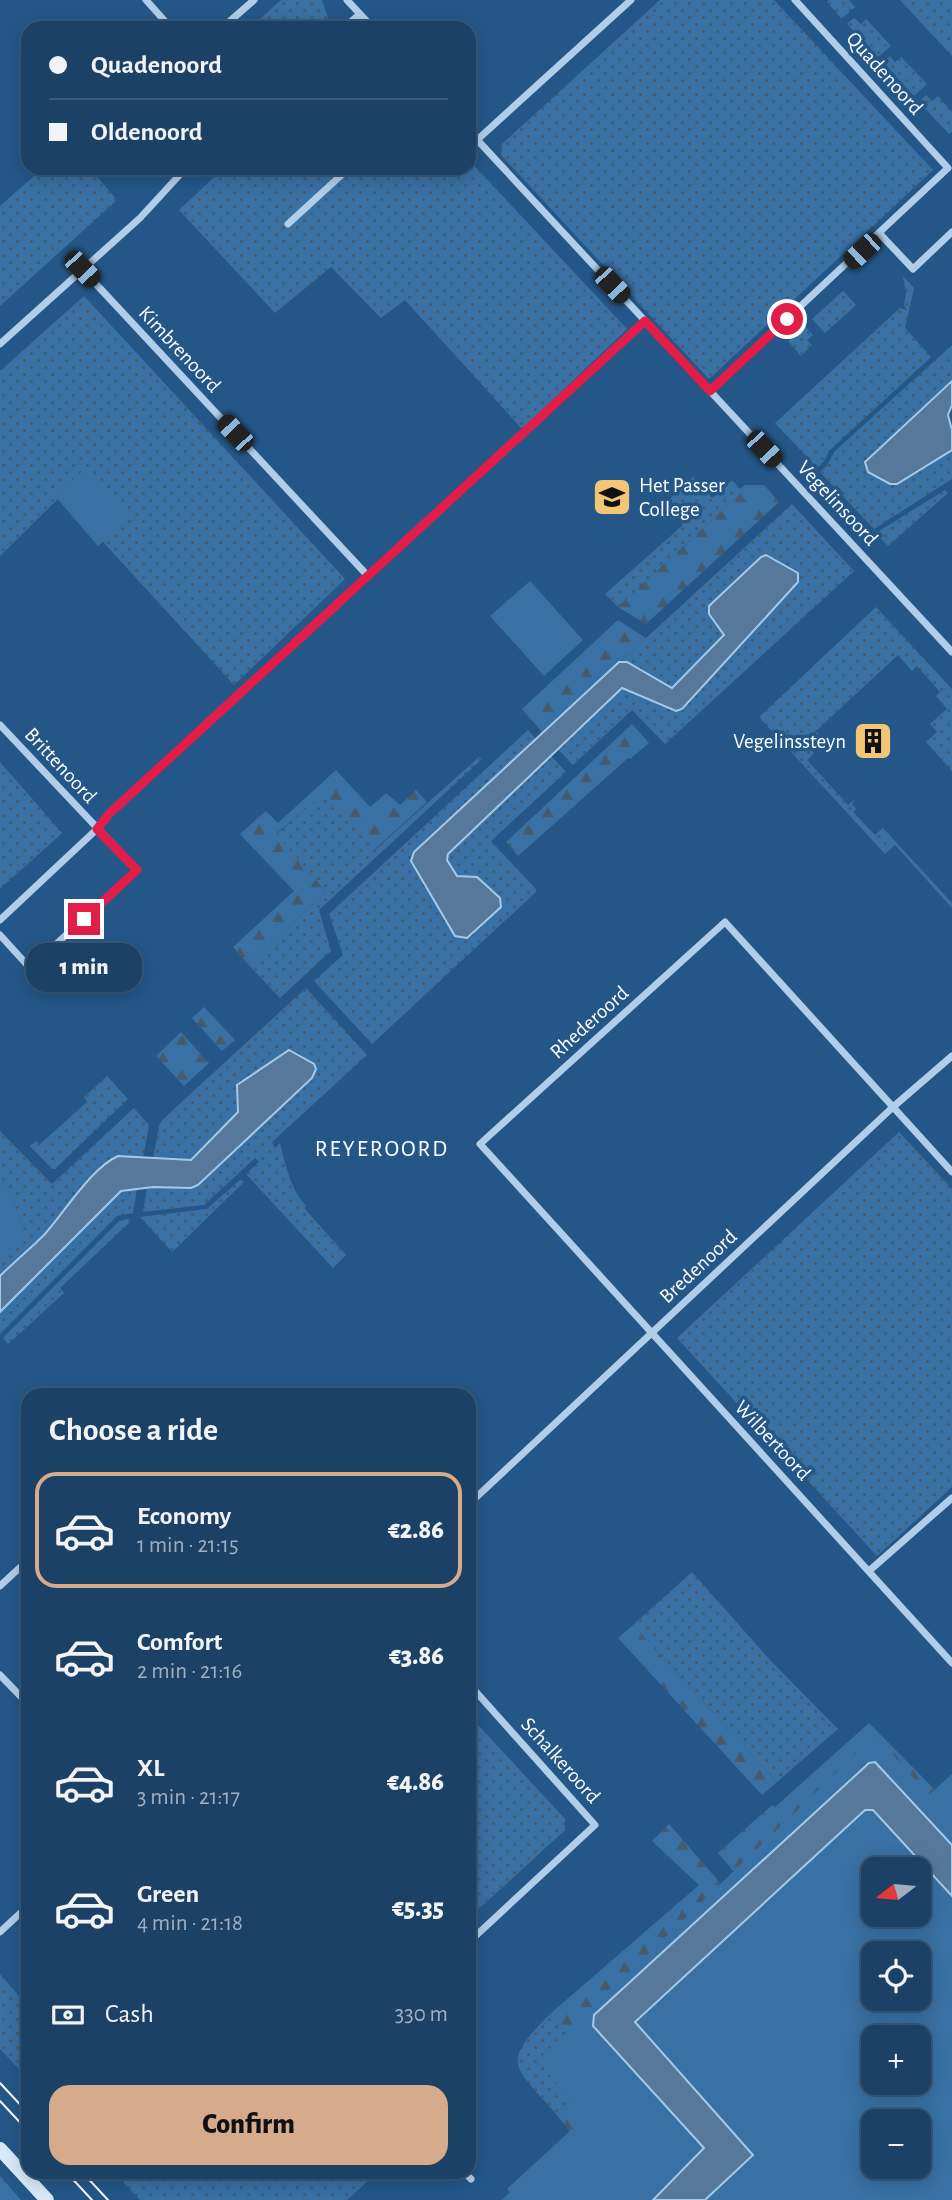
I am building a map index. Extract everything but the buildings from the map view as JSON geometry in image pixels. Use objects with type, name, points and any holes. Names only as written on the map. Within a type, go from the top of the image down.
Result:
[{"type":"street","points":[[146,0],[165,21]]},
{"type":"street","points":[[230,21],[254,0]]},
{"type":"street","points":[[347,0],[366,21]]},
{"type":"street","points":[[477,140],[631,0]]},
{"type":"street","name":"Quadenoord","points":[[710,391],[950,171],[795,0]]},
{"type":"street","points":[[352,21],[360,14]]},
{"type":"street","name":"Vegelinsoord","points":[[477,140],[952,652]]},
{"type":"street","points":[[0,344],[140,218],[180,175]]},
{"type":"street","points":[[288,224],[341,175]]},
{"type":"street","points":[[880,234],[912,269],[952,232]]},
{"type":"street","name":"Kimbrenoord","points":[[82,269],[367,575]]},
{"type":"street","points":[[0,920],[120,804],[645,321]]},
{"type":"street","name":"Brittenoord","points":[[0,725],[137,870],[30,968],[0,935]]},
{"type":"street","name":"Rhederoord","points":[[652,1333],[480,1144],[725,922],[893,1108]]},
{"type":"street","name":"Bredenoord","points":[[476,1497],[952,1056]]},
{"type":"street","points":[[893,1108],[952,1172]]},
{"type":"street","name":"Wilbertoord","points":[[652,1333],[952,1663]]},
{"type":"street","points":[[869,1571],[952,1499]]},
{"type":"street","points":[[0,1586],[21,1566]]},
{"type":"street","points":[[0,1675],[21,1697]]},
{"type":"street","name":"Schalkeroord","points":[[476,1692],[595,1825],[476,1936]]},
{"type":"street","points":[[0,1932],[21,1912]]},
{"type":"street","points":[[0,2149],[21,2172]]},
{"type":"street","points":[[28,2179],[47,2200]]},
{"type":"green space","points":[[281,0],[322,0],[328,17],[327,21],[258,21]]},
{"type":"green space","points":[[660,0],[774,0],[933,170],[709,379],[501,155],[502,144]]},
{"type":"green space","points":[[849,0],[855,7],[842,19],[827,2]]},
{"type":"green space","points":[[900,0],[952,0],[952,56]]},
{"type":"green space","points":[[854,18],[861,24],[866,19],[891,46],[878,57],[847,24]]},
{"type":"green space","points":[[890,56],[895,62],[901,57],[927,84],[914,96],[883,62]]},
{"type":"green space","points":[[926,95],[932,101],[938,96],[952,112],[952,132],[949,134],[919,102]]},
{"type":"green space","points":[[476,167],[627,329],[522,429],[405,300],[381,318],[331,267],[275,313],[179,210],[216,175],[476,175]]},
{"type":"green space","points":[[35,175],[96,175],[117,200],[0,306],[0,206]]},
{"type":"green space","points":[[903,276],[914,288],[905,328],[931,357],[830,450],[817,468],[775,423],[900,308],[907,310],[904,305],[906,293]]},
{"type":"green space","points":[[843,291],[856,305],[825,333],[812,319]]},
{"type":"green space","points":[[84,296],[345,579],[234,685],[61,496],[0,556],[0,371]]},
{"type":"green space","points":[[805,326],[813,335],[807,340],[812,345],[801,356],[788,341]]},
{"type":"green space","points":[[952,345],[952,381],[903,426],[897,484],[952,450],[952,479],[874,529],[820,472],[827,466],[834,452]]},
{"type":"green space","points":[[85,469],[129,519],[98,546],[55,496]]},
{"type":"green space","points":[[693,477],[712,498],[732,480],[740,489],[750,485],[618,607],[605,594],[683,525],[664,504]]},
{"type":"green space","points":[[750,485],[764,485],[779,502],[646,624],[618,607]]},
{"type":"green space","points":[[945,490],[948,493],[888,546],[876,533]]},
{"type":"green space","points":[[792,504],[854,571],[665,744],[632,710],[573,765],[558,749],[620,690],[626,688],[676,711],[682,708],[798,582],[799,579],[769,556],[761,557],[709,606],[709,614],[725,635],[672,689],[627,662],[620,662]]},
{"type":"green space","points":[[530,581],[583,640],[544,676],[490,616]]},
{"type":"green space","points":[[876,607],[952,689],[952,771],[926,742],[937,732],[930,724],[947,709],[936,696],[940,692],[917,666],[912,671],[898,655],[816,731],[822,739],[811,750],[814,753],[807,760],[848,805],[856,799],[852,804],[856,809],[853,812],[875,835],[883,828],[952,903],[952,908],[895,845],[885,854],[759,717]]},
{"type":"green space","points":[[618,620],[646,638],[543,733],[522,709]]},
{"type":"green space","points":[[632,724],[649,743],[628,758],[518,856],[506,842]]},
{"type":"green space","points":[[528,730],[536,739],[414,852],[455,936],[477,877],[457,876],[446,857],[551,756],[566,772],[491,841],[536,892],[372,1044],[314,981],[343,955],[329,914]]},
{"type":"green space","points":[[479,757],[482,759],[319,910],[331,951],[280,998],[248,964],[326,892],[276,835],[324,791],[376,849]]},
{"type":"green space","points":[[0,762],[62,833],[0,889]]},
{"type":"green space","points":[[336,770],[370,807],[386,793],[400,805],[416,790],[427,802],[375,849],[324,792],[276,834],[326,892],[248,964],[233,947],[294,891],[240,834],[266,811],[278,823]]},
{"type":"green space","points":[[306,988],[367,1055],[272,1142],[275,1148],[280,1143],[289,1176],[306,1206],[304,1208],[346,1255],[333,1268],[246,1174],[259,1162],[255,1158],[204,1205],[143,1212],[147,1188],[198,1185],[312,1078],[285,1051],[237,1085],[238,1112],[193,1158],[187,1161],[153,1159],[162,1120]]},
{"type":"green space","points":[[204,1007],[235,1040],[222,1051],[192,1018]]},
{"type":"green space","points":[[181,1032],[209,1063],[184,1086],[156,1056]]},
{"type":"green space","points":[[107,1076],[128,1099],[52,1169],[30,1146],[36,1141],[40,1144],[87,1102],[84,1097]]},
{"type":"green space","points":[[134,1108],[149,1125],[143,1158],[118,1156],[109,1160],[44,1235],[0,1276],[0,1251],[10,1250],[24,1230],[7,1187],[0,1185],[0,1131],[52,1184]]},
{"type":"green space","points":[[899,1132],[952,1189],[952,1487],[877,1556],[677,1338]]},
{"type":"green space","points":[[241,1179],[244,1182],[172,1252],[140,1217],[207,1209]]},
{"type":"green space","points":[[0,1185],[7,1187],[24,1230],[15,1245],[4,1251],[0,1251]]},
{"type":"green space","points":[[137,1189],[133,1213],[117,1216],[0,1334],[0,1312],[121,1190]]},
{"type":"green space","points":[[119,1221],[131,1221],[60,1288],[64,1293],[8,1344],[3,1338]]},
{"type":"green space","points":[[692,1572],[769,1659],[838,1729],[777,1782],[633,1625]]},
{"type":"green space","points":[[633,1625],[777,1782],[762,1795],[618,1638]]},
{"type":"green space","points":[[476,1723],[565,1819],[565,1830],[476,1912]]},
{"type":"green space","points":[[869,1723],[952,1807],[741,1880],[718,1853],[772,1805],[775,1807]]},
{"type":"green space","points":[[875,1735],[929,1795],[952,1774],[952,2200],[502,2200],[585,2118],[538,2060]]},
{"type":"green space","points":[[669,1824],[728,1892],[648,2088],[517,2200],[507,2189],[570,2131],[556,2114],[592,2076],[592,2065],[550,2014],[699,1885],[652,1841]]},
{"type":"green space","points":[[0,1974],[21,1998],[21,2072],[0,2049]]},
{"type":"green space","points":[[550,2014],[592,2065],[592,2076],[556,2114],[530,2085],[518,2065],[518,2055],[524,2044]]},
{"type":"green space","points":[[0,2176],[21,2200],[0,2200]]},
{"type":"green space","points":[[120,2179],[368,2181],[347,2200],[140,2200]]},
{"type":"shaded area","points":[[952,381],[952,405],[948,415],[952,430],[952,450],[897,484],[890,484],[868,472],[865,462]]},
{"type":"shaded area","points":[[766,555],[798,573],[798,582],[682,709],[676,711],[622,688],[448,854],[447,860],[457,876],[477,877],[500,898],[501,907],[467,938],[455,936],[411,861],[414,852],[619,662],[627,662],[672,688],[724,635],[709,614],[709,606]]},
{"type":"shaded area","points":[[289,1050],[314,1064],[316,1069],[312,1078],[198,1185],[191,1188],[153,1187],[121,1191],[0,1312],[0,1276],[44,1235],[98,1170],[118,1156],[191,1160],[238,1112],[237,1085]]},
{"type":"shaded area","points":[[875,1762],[952,1845],[952,1896],[931,1873],[931,1857],[916,1857],[873,1810],[865,1810],[635,2022],[753,2155],[705,2200],[653,2200],[704,2148],[593,2026],[594,2015],[869,1763]]},
{"type":"tram line","points":[[0,2083],[21,2106]]},
{"type":"tram line","points":[[0,2101],[21,2124]]},
{"type":"tram line","points":[[72,2179],[92,2200]]},
{"type":"tram line","points":[[88,2179],[108,2200]]},
{"type":"place","name":"Het Passer College","points":[[612,497]]},
{"type":"place","name":"Vegelinssteyn","points":[[873,741]]},
{"type":"district","name":"REYEROORD","points":[[382,1148]]},
{"type":"route","points":[[84,919],[137,870],[97,829],[110,813],[645,321],[710,391],[787,319]]}]
